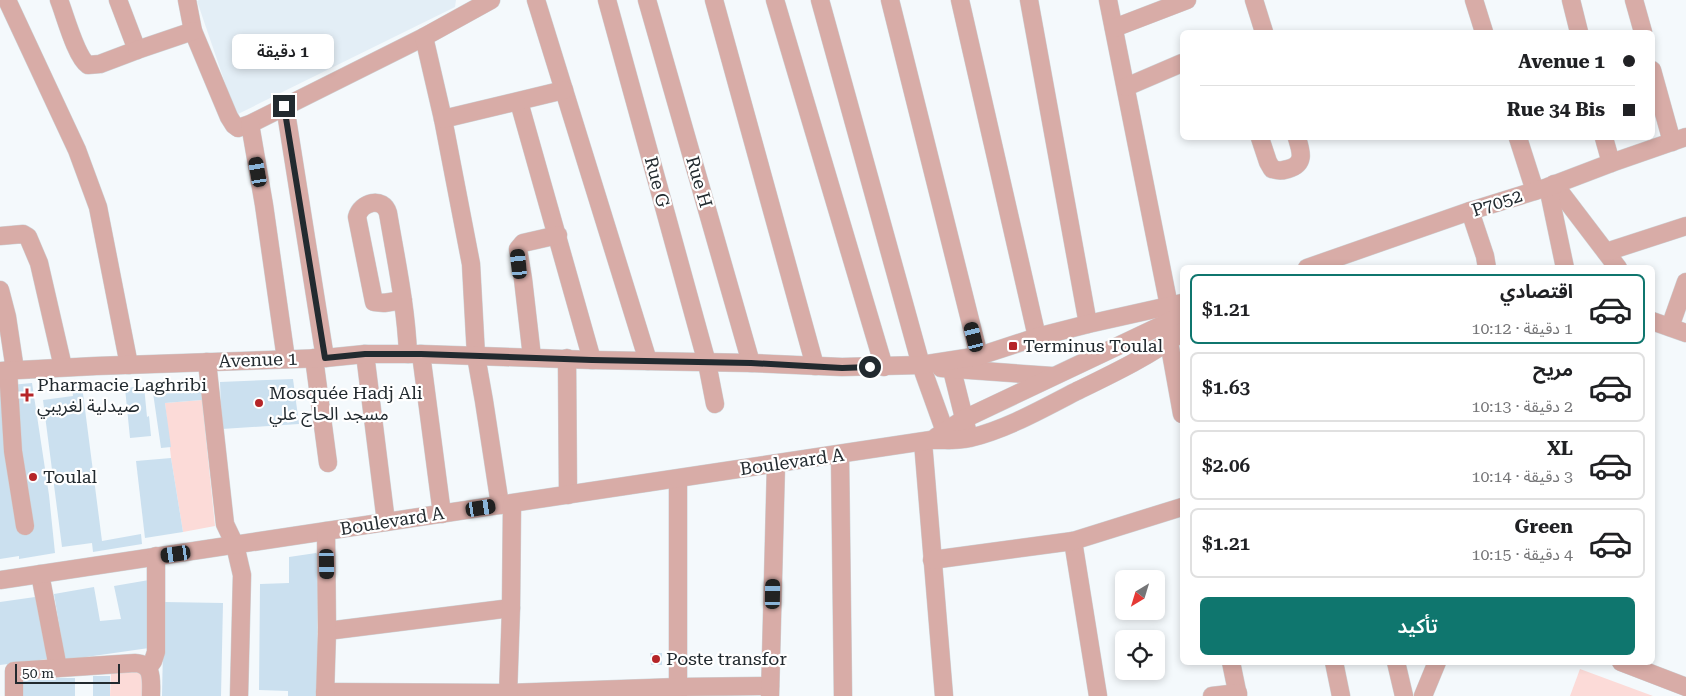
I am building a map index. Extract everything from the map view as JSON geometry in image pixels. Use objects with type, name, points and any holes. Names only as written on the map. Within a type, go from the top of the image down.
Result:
[{"type":"street","points":[[8,0],[77,150],[98,206],[129,365]]},
{"type":"street","points":[[59,0],[79,53],[88,65],[100,64],[193,30]]},
{"type":"street","points":[[118,0],[136,50]]},
{"type":"street","points":[[187,0],[193,30],[232,123],[238,128],[250,124],[424,37],[491,0]]},
{"type":"street","points":[[536,0],[596,187],[648,361]]},
{"type":"street","name":"Rue G","points":[[607,0],[707,363],[715,404]]},
{"type":"street","name":"Rue H","points":[[647,0],[751,363]]},
{"type":"street","points":[[714,0],[815,366]]},
{"type":"street","points":[[775,0],[884,367]]},
{"type":"street","points":[[820,0],[921,365],[937,438],[932,560],[944,696]]},
{"type":"street","points":[[890,0],[978,356]]},
{"type":"street","points":[[960,0],[1037,337]]},
{"type":"street","points":[[1029,0],[1088,324]]},
{"type":"street","points":[[1108,0],[1176,311],[1180,388]]},
{"type":"street","points":[[1114,28],[1187,0]]},
{"type":"street","points":[[1254,0],[1263,30]]},
{"type":"street","points":[[1474,0],[1483,30]]},
{"type":"street","points":[[1571,0],[1578,30]]},
{"type":"street","points":[[1634,0],[1642,30]]},
{"type":"street","points":[[424,37],[443,119],[471,264],[476,356],[506,504],[511,608],[508,695]]},
{"type":"street","points":[[1126,87],[1180,64]]},
{"type":"street","points":[[1655,78],[1679,139]]},
{"type":"street","points":[[443,119],[564,90]]},
{"type":"street","points":[[519,102],[592,360]]},
{"type":"street","points":[[284,106],[320,358],[328,463]]},
{"type":"street","points":[[250,124],[264,205],[286,359]]},
{"type":"street","name":"P7052","points":[[1316,265],[1679,139]]},
{"type":"street","points":[[1261,140],[1272,169],[1280,172],[1295,167],[1300,160],[1301,151],[1298,140]]},
{"type":"street","points":[[1519,140],[1545,187],[1606,252],[1616,265]]},
{"type":"street","points":[[1604,140],[1610,163]]},
{"type":"street","points":[[1545,187],[1564,265]]},
{"type":"street","points":[[403,300],[384,303],[374,302],[358,217],[360,209],[365,205],[382,203],[386,208],[403,300],[406,320],[415,354],[442,514]]},
{"type":"street","points":[[1470,211],[1486,265]]},
{"type":"street","points":[[1606,252],[1686,226]]},
{"type":"street","points":[[0,236],[23,234],[28,237],[39,262],[63,367]]},
{"type":"street","points":[[532,357],[518,250],[522,243],[558,235]]},
{"type":"street","points":[[1664,324],[1686,282]]},
{"type":"street","points":[[0,290],[7,317],[7,370],[13,451],[25,526]]},
{"type":"street","points":[[950,366],[1037,337],[1088,324],[1176,311]]},
{"type":"street","name":"Boulevard A","points":[[937,438],[964,419],[1055,376],[1176,311]]},
{"type":"street","name":"Boulevard A","points":[[0,580],[678,479],[937,438],[969,438],[995,430],[1032,414],[1099,380],[1176,337]]},
{"type":"street","points":[[365,354],[386,522]]},
{"type":"street","name":"Avenue 1","points":[[7,370],[320,358],[365,354],[815,366],[950,366]]},
{"type":"street","points":[[567,358],[568,495]]},
{"type":"street","points":[[207,362],[225,524],[234,545],[242,575],[239,696]]},
{"type":"street","points":[[950,366],[1099,380]]},
{"type":"street","points":[[950,366],[969,438]]},
{"type":"street","points":[[840,454],[843,696]]},
{"type":"street","points":[[326,531],[327,631],[325,694],[508,695],[770,691],[776,464]]},
{"type":"street","points":[[678,479],[678,691]]},
{"type":"street","points":[[932,560],[1073,541],[1180,508]]},
{"type":"street","points":[[1073,541],[1098,696]]},
{"type":"street","points":[[148,668],[154,660],[156,652],[156,556]]},
{"type":"street","points":[[40,574],[58,668]]},
{"type":"street","points":[[327,631],[511,608]]},
{"type":"street","points":[[14,696],[7,672],[135,663],[148,668],[152,678],[151,696]]},
{"type":"street","points":[[1212,696],[1238,694],[1233,665]]},
{"type":"street","points":[[1335,665],[1342,696]]},
{"type":"street","points":[[1397,665],[1404,696]]},
{"type":"street","points":[[1423,696],[1436,665]]},
{"type":"street","points":[[1629,665],[1686,687]]},
{"type":"shaded area","points":[[456,0],[455,7],[236,115],[197,1]]},
{"type":"shaded area","points":[[202,400],[215,526],[183,532],[171,458],[165,403]]},
{"type":"shaded area","points":[[1580,669],[1653,696],[1570,696]]},
{"type":"shaded area","points":[[141,672],[144,674],[145,696],[110,696],[111,673]]},
{"type":"building","name":"Mosquée Hadj Ali مسجد الحاج علي","points":[[293,379],[299,424],[222,429],[220,382]]},
{"type":"building","name":"Toulal","points":[[32,383],[49,495],[55,553],[19,559],[19,556],[0,559],[0,386]]},
{"type":"building","points":[[200,383],[202,400],[165,403],[171,447],[161,448],[152,386]]},
{"type":"building","points":[[82,386],[102,541],[141,534],[142,544],[93,552],[92,543],[62,547],[43,400],[73,396],[72,387]]},
{"type":"building","points":[[144,386],[151,436],[130,438],[125,388]]},
{"type":"building","points":[[171,458],[183,532],[145,538],[136,461]]},
{"type":"building","points":[[316,553],[318,555],[317,696],[288,696],[288,691],[259,690],[260,584],[289,583],[289,557]]},
{"type":"building","points":[[149,580],[149,648],[65,660],[54,594],[94,587],[100,621],[121,619],[114,586]]},
{"type":"building","points":[[35,597],[47,659],[0,665],[0,602]]},
{"type":"building","points":[[164,602],[223,603],[221,696],[162,696]]},
{"type":"building","name":"Poste transfor","points":[[650,653],[662,653],[662,665],[651,665]]},
{"type":"building","points":[[93,676],[110,676],[110,696],[93,696]]},
{"type":"building","points":[[34,678],[75,678],[75,696],[22,696],[22,680],[34,680]]},
{"type":"place","name":"Terminus Toulal","points":[[1013,346]]},
{"type":"place","name":"Pharmacie Laghribi صيدلية لغريبي","points":[[27,395]]},
{"type":"place","name":"Mosquée Hadj Ali مسجد الحاج علي","points":[[259,403]]},
{"type":"place","name":"Toulal","points":[[33,477]]},
{"type":"place","name":"Poste transfor","points":[[656,659]]},
{"type":"route","points":[[284,106],[325,358],[365,354],[421,354],[751,363],[842,368],[870,367]]}]
